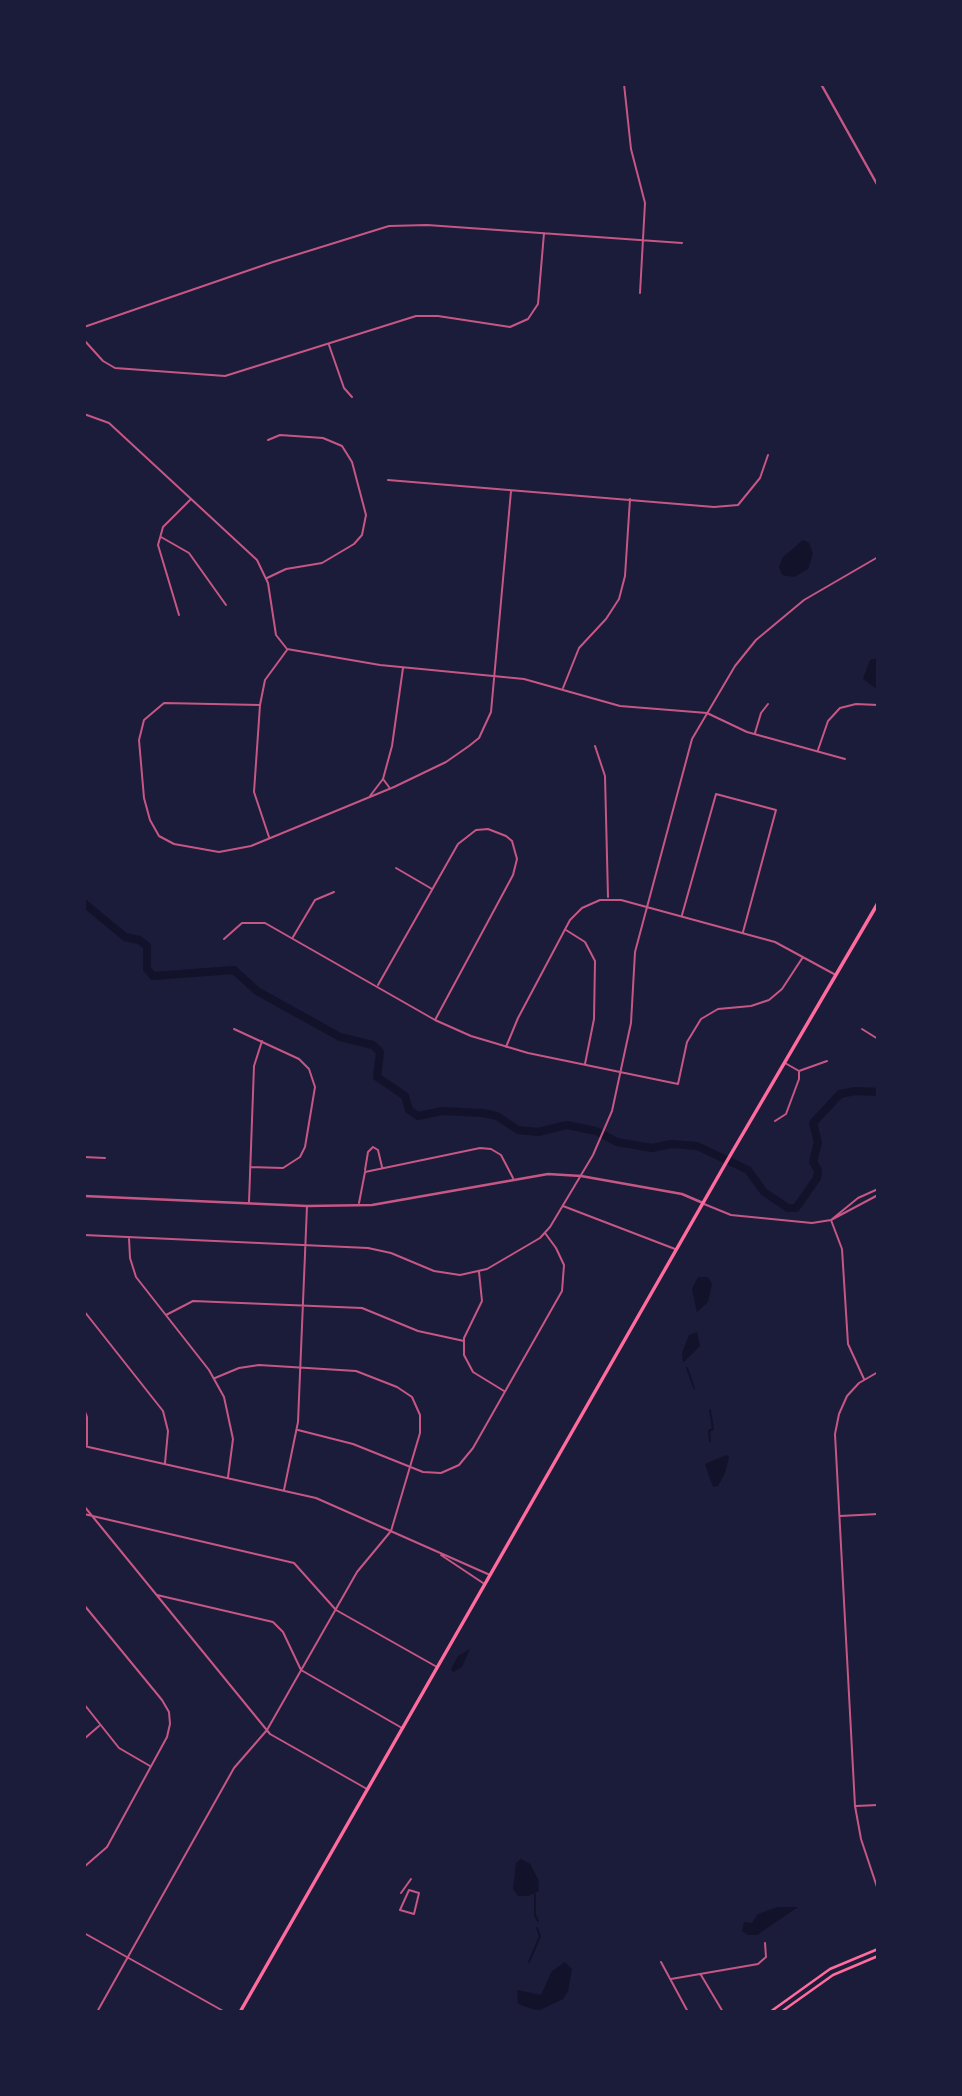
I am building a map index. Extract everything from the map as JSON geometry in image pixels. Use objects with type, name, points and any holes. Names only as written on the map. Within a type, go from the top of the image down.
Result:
[{"type":"main road","points":[[240,2012],[725,1164],[878,903]]},
{"type":"main road","points":[[770,2012],[830,1969],[878,1949]]},
{"type":"main road","points":[[781,2012],[833,1975],[878,1956]]},
{"type":"street","points":[[624,84],[629,141],[645,196],[640,293]]},
{"type":"street","points":[[821,84],[878,186]]},
{"type":"street","points":[[84,327],[379,228],[417,224],[682,243]]},
{"type":"street","points":[[84,340],[103,361],[121,369],[225,376],[422,316],[444,316],[502,328],[523,322],[533,312],[539,300],[544,233]]},
{"type":"street","points":[[329,344],[344,388],[352,397]]},
{"type":"street","points":[[84,414],[109,424],[246,549],[267,578],[276,635],[287,649],[403,667],[495,675],[562,689],[620,706],[708,713],[755,734],[845,759]]},
{"type":"street","points":[[267,578],[286,569],[322,563],[354,544],[362,535],[366,515],[352,462],[342,446],[323,438],[280,435],[268,440]]},
{"type":"street","points":[[388,480],[714,507],[738,505],[760,478],[768,455]]},
{"type":"street","points":[[260,705],[164,703],[144,720],[139,740],[139,760],[144,798],[150,820],[159,836],[174,844],[219,852],[251,846],[394,787],[458,755],[479,738],[491,712],[511,491]]},
{"type":"street","points":[[562,689],[579,648],[606,620],[619,599],[625,576],[630,499]]},
{"type":"street","points":[[179,615],[158,554],[163,527],[190,500]]},
{"type":"street","points":[[160,536],[189,553],[226,605]]},
{"type":"street","points":[[84,1235],[376,1249],[445,1274],[479,1272],[494,1266],[545,1233],[606,1130],[632,1015],[635,951],[686,754],[744,653],[767,630],[811,596],[878,557]]},
{"type":"street","points":[[269,837],[254,792],[260,705],[265,680],[287,649]]},
{"type":"street","points":[[370,796],[383,779],[403,667]]},
{"type":"street","points":[[755,734],[761,713],[768,704]]},
{"type":"street","points":[[818,751],[828,721],[840,708],[856,704],[878,705]]},
{"type":"street","points":[[595,746],[604,769],[608,898]]},
{"type":"street","points":[[383,779],[386,785],[394,787]]},
{"type":"street","points":[[682,916],[716,794],[776,810],[743,933]]},
{"type":"street","points":[[377,986],[465,837],[476,830],[488,829],[506,836],[512,841],[517,859],[513,875],[435,1020]]},
{"type":"street","points":[[396,868],[433,890]]},
{"type":"street","points":[[292,938],[316,900],[334,892]]},
{"type":"street","points":[[506,1048],[518,1018],[565,930],[582,908],[608,898],[780,944],[835,975]]},
{"type":"street","points":[[224,939],[236,926],[252,921],[265,923],[435,1020],[506,1048],[678,1084],[687,1042],[701,1019],[718,1009],[751,1006],[769,1000],[782,989],[803,957]]},
{"type":"street","points":[[565,930],[585,942],[595,961],[594,1019],[584,1065]]},
{"type":"street","points":[[862,1028],[878,1039]]},
{"type":"street","points":[[234,1029],[304,1064],[312,1075],[315,1094],[300,1157],[283,1168],[250,1167]]},
{"type":"street","points":[[248,1203],[254,1066],[262,1041]]},
{"type":"street","points":[[799,1071],[827,1061]]},
{"type":"street","points":[[784,1062],[799,1071]]},
{"type":"street","points":[[775,1121],[786,1114],[799,1071]]},
{"type":"street","points":[[359,1206],[368,1152],[373,1147],[378,1150],[382,1168]]},
{"type":"street","points":[[365,1172],[486,1148],[501,1155],[513,1178]]},
{"type":"street","points":[[84,1157],[105,1158]]},
{"type":"street","points":[[84,1196],[359,1206],[390,1203],[513,1178],[548,1174],[580,1176],[689,1196],[731,1215],[812,1223],[831,1220],[878,1195]]},
{"type":"street","points":[[831,1220],[858,1198],[878,1189]]},
{"type":"street","points":[[284,1491],[298,1430],[307,1206]]},
{"type":"street","points":[[562,1206],[676,1250]]},
{"type":"street","points":[[831,1220],[842,1249],[849,1350],[864,1380]]},
{"type":"street","points":[[298,1430],[353,1444],[410,1468],[436,1474],[459,1465],[473,1448],[564,1284],[562,1258],[545,1233]]},
{"type":"street","points":[[129,1237],[133,1270],[215,1378],[231,1422],[232,1453],[228,1478]]},
{"type":"street","points":[[479,1272],[482,1301],[464,1341],[466,1360],[473,1372],[505,1392]]},
{"type":"street","points":[[166,1315],[183,1303],[193,1301],[369,1310],[418,1331],[464,1341]]},
{"type":"street","points":[[84,1311],[163,1411],[168,1431],[165,1464]]},
{"type":"street","points":[[97,2012],[234,1768],[267,1730],[358,1572],[391,1531],[421,1427],[418,1408],[412,1397],[397,1387],[356,1371],[252,1365],[215,1378]]},
{"type":"street","points":[[878,1372],[864,1380],[847,1396],[836,1421],[855,1806],[861,1839],[878,1890]]},
{"type":"street","points":[[84,1409],[87,1419],[85,1446],[322,1501],[440,1555],[491,1575]]},
{"type":"street","points":[[84,1506],[267,1730],[368,1790]]},
{"type":"street","points":[[84,1514],[288,1560],[299,1567],[336,1610],[438,1668]]},
{"type":"street","points":[[839,1516],[878,1514]]},
{"type":"street","points":[[440,1555],[486,1585]]},
{"type":"street","points":[[157,1595],[273,1622],[283,1632],[301,1670],[403,1729]]},
{"type":"street","points":[[84,1605],[169,1712],[169,1730],[151,1767],[107,1847],[84,1867]]},
{"type":"street","points":[[84,1704],[124,1752],[151,1767]]},
{"type":"street","points":[[84,1739],[101,1724]]},
{"type":"street","points":[[855,1806],[878,1805]]},
{"type":"street","points":[[401,1894],[411,1879]]},
{"type":"street","points":[[409,1890],[419,1893],[414,1914],[400,1910],[409,1890]]},
{"type":"street","points":[[84,1933],[225,2012]]},
{"type":"street","points":[[671,1979],[758,1964],[766,1956],[765,1943]]},
{"type":"street","points":[[661,1962],[688,2012]]},
{"type":"street","points":[[701,1975],[723,2012]]},
{"type":"shaded area","points":[[803,540],[809,543],[813,554],[808,569],[794,577],[782,575],[779,567],[783,557]]},
{"type":"shaded area","points":[[878,658],[878,690],[863,679],[870,660]]},
{"type":"shaded area","points":[[698,1277],[708,1277],[712,1284],[708,1302],[697,1312],[692,1289]]},
{"type":"shaded area","points":[[697,1332],[700,1346],[683,1363],[682,1353],[689,1335]]},
{"type":"shaded area","points":[[726,1455],[729,1457],[725,1473],[718,1486],[713,1487],[705,1464]]},
{"type":"shaded area","points":[[470,1649],[462,1667],[453,1672],[451,1669],[458,1656]]},
{"type":"shaded area","points":[[521,1859],[530,1864],[538,1879],[539,1891],[528,1896],[518,1896],[513,1889],[516,1863]]},
{"type":"shaded area","points":[[778,1907],[798,1907],[757,1935],[748,1935],[742,1931],[744,1922],[752,1923],[758,1914]]},
{"type":"shaded area","points":[[565,1962],[572,1969],[568,1991],[563,1999],[538,2011],[518,2004],[517,1990],[541,1995],[552,1971]]},
{"type":"waterway","points":[[84,903],[125,937],[139,940],[147,946],[147,969],[153,976],[234,970],[257,991],[340,1037],[373,1045],[380,1052],[377,1077],[405,1096],[409,1110],[418,1116],[442,1111],[483,1113],[497,1116],[518,1130],[538,1132],[567,1125],[596,1131],[617,1142],[652,1148],[671,1144],[697,1146],[748,1170],[764,1192],[788,1208],[796,1208],[817,1178],[818,1170],[813,1162],[818,1142],[813,1123],[840,1094],[855,1091],[878,1092]]},
{"type":"waterway","points":[[687,1368],[694,1388]]},
{"type":"waterway","points":[[710,1410],[713,1429],[709,1431],[710,1441]]},
{"type":"waterway","points":[[535,1894],[535,1915],[538,1921]]},
{"type":"waterway","points":[[529,1962],[540,1936],[537,1928]]}]
